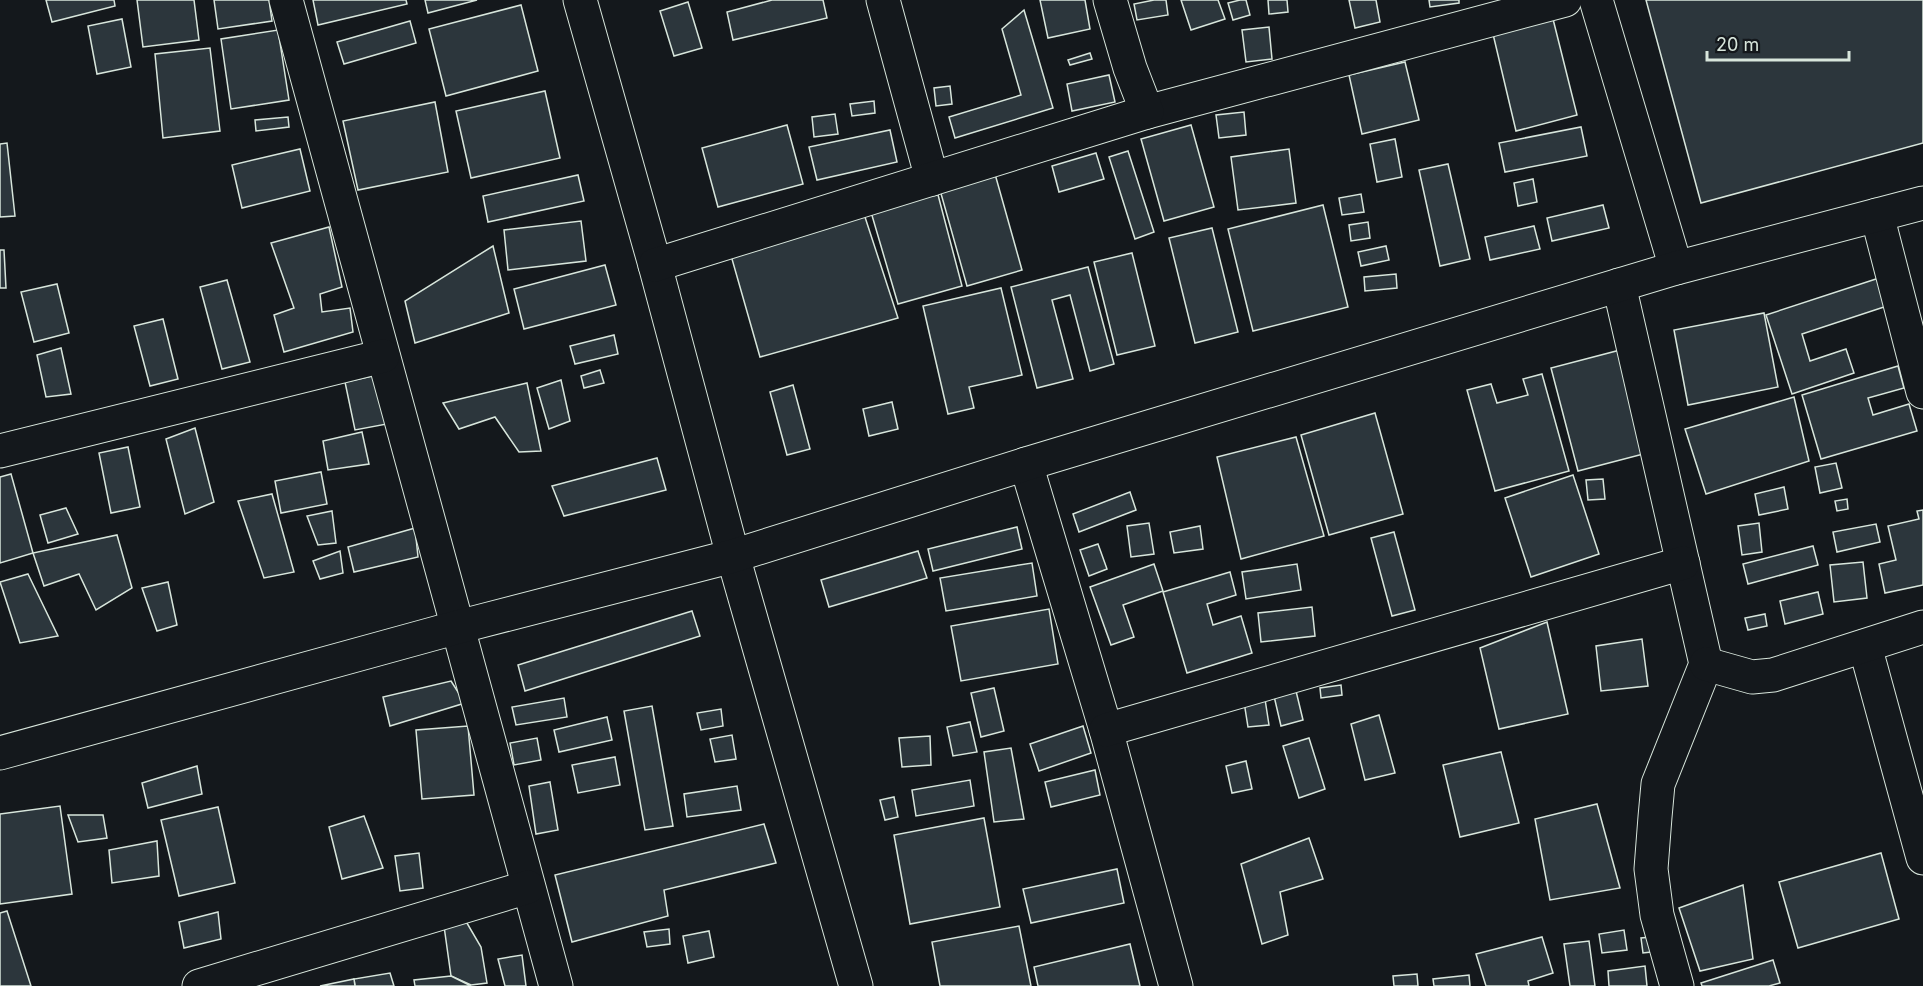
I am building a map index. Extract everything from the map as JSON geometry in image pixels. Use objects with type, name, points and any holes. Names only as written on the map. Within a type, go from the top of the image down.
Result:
[{"type":"street","points":[[285,0],[556,986]]},
{"type":"street","points":[[580,0],[655,265],[733,556],[856,986]]},
{"type":"street","points":[[883,0],[932,179]]},
{"type":"street","points":[[1110,0],[1146,112]]},
{"type":"street","points":[[655,265],[1146,112],[1565,0]]},
{"type":"street","points":[[1596,0],[1676,268]]},
{"type":"street","points":[[0,753],[458,627],[733,556],[1026,464],[1676,268],[1923,203]]},
{"type":"street","points":[[1877,215],[1923,393]]},
{"type":"street","points":[[1619,285],[1706,664],[1658,784],[1655,817],[1652,869],[1657,915],[1677,986]]},
{"type":"street","points":[[0,451],[383,356]]},
{"type":"street","points":[[1026,464],[1106,730],[1176,986]]},
{"type":"street","points":[[1106,730],[1683,563]]},
{"type":"street","points":[[1706,664],[1752,677],[1773,675],[1923,627]]},
{"type":"street","points":[[1865,646],[1923,858]]},
{"type":"street","points":[[199,986],[528,887]]},
{"type":"building","points":[[46,0],[114,0],[115,6],[52,22]]},
{"type":"building","points":[[137,0],[194,0],[199,40],[143,47]]},
{"type":"building","points":[[214,0],[269,0],[272,21],[218,29]]},
{"type":"building","points":[[313,0],[406,0],[407,4],[318,25]]},
{"type":"building","points":[[425,0],[477,0],[428,13]]},
{"type":"building","points":[[772,0],[823,0],[827,18],[733,40],[727,12]]},
{"type":"building","points":[[1040,0],[1085,0],[1090,29],[1048,38]]},
{"type":"building","points":[[1166,0],[1168,15],[1137,20],[1134,4]]},
{"type":"building","points":[[1181,0],[1218,0],[1225,19],[1191,30]]},
{"type":"building","points":[[1246,0],[1250,15],[1233,20],[1228,3]]},
{"type":"building","points":[[1268,0],[1287,0],[1288,12],[1269,14]]},
{"type":"building","points":[[1349,0],[1376,0],[1380,22],[1355,28]]},
{"type":"building","points":[[1429,0],[1459,0],[1459,3],[1430,7]]},
{"type":"building","points":[[1646,0],[1923,0],[1923,143],[1701,203]]},
{"type":"building","points":[[688,2],[702,48],[674,56],[660,11]]},
{"type":"building","points":[[521,5],[538,71],[446,96],[429,29]]},
{"type":"building","points":[[1024,10],[1053,108],[955,138],[949,117],[1021,95],[1002,29]]},
{"type":"building","points":[[122,19],[131,67],[97,74],[88,26]]},
{"type":"building","points":[[1553,19],[1577,115],[1516,131],[1493,34]]},
{"type":"building","points":[[410,21],[416,43],[344,64],[337,42]]},
{"type":"building","points":[[1269,27],[1272,59],[1246,62],[1242,30]]},
{"type":"building","points":[[278,30],[289,100],[231,109],[221,39]]},
{"type":"building","points":[[210,48],[220,131],[163,138],[155,54]]},
{"type":"building","points":[[1090,53],[1092,59],[1070,65],[1068,60]]},
{"type":"building","points":[[1405,62],[1419,120],[1362,134],[1349,75]]},
{"type":"building","points":[[1109,75],[1115,102],[1072,111],[1067,84]]},
{"type":"building","points":[[950,86],[952,104],[936,106],[934,88]]},
{"type":"building","points":[[545,91],[560,158],[471,178],[456,111]]},
{"type":"building","points":[[874,101],[875,113],[852,116],[850,104]]},
{"type":"building","points":[[435,102],[448,172],[358,190],[343,121]]},
{"type":"building","points":[[1244,112],[1246,135],[1219,138],[1216,115]]},
{"type":"building","points":[[835,114],[838,134],[814,137],[812,117]]},
{"type":"building","points":[[288,117],[289,127],[256,131],[255,120]]},
{"type":"building","points":[[787,125],[803,184],[718,207],[702,148]]},
{"type":"building","points":[[1191,125],[1214,207],[1164,221],[1141,139]]},
{"type":"building","points":[[1581,127],[1587,156],[1505,172],[1499,143]]},
{"type":"building","points":[[890,130],[897,162],[817,180],[809,147]]},
{"type":"building","points":[[1395,139],[1402,177],[1377,182],[1370,144]]},
{"type":"building","points":[[7,143],[15,216],[0,217],[0,144]]},
{"type":"building","points":[[300,149],[310,191],[242,208],[232,165]]},
{"type":"building","points":[[1289,149],[1296,203],[1238,210],[1231,157]]},
{"type":"building","points":[[1128,151],[1154,232],[1135,239],[1109,157]]},
{"type":"building","points":[[1096,153],[1104,179],[1059,192],[1052,166]]},
{"type":"building","points":[[1448,164],[1470,259],[1440,266],[1419,170]]},
{"type":"building","points":[[995,174],[1022,270],[967,286],[940,190]]},
{"type":"building","points":[[578,175],[584,201],[488,222],[483,196]]},
{"type":"building","points":[[1533,179],[1537,202],[1518,206],[1514,183]]},
{"type":"building","points":[[937,191],[962,286],[898,304],[871,212]]},
{"type":"building","points":[[1361,194],[1364,212],[1342,215],[1339,198]]},
{"type":"building","points":[[1323,205],[1348,307],[1253,331],[1228,229]]},
{"type":"building","points":[[1603,205],[1609,228],[1552,241],[1547,218]]},
{"type":"building","points":[[864,214],[898,318],[760,357],[730,252]]},
{"type":"building","points":[[581,221],[586,261],[508,270],[504,230]]},
{"type":"building","points":[[1368,222],[1370,238],[1351,241],[1349,225]]},
{"type":"building","points":[[1534,226],[1540,249],[1490,260],[1485,237]]},
{"type":"building","points":[[329,227],[342,287],[320,294],[322,312],[350,308],[353,332],[284,352],[274,315],[294,308],[271,243]]},
{"type":"building","points":[[1212,228],[1238,332],[1195,343],[1169,238]]},
{"type":"building","points":[[493,246],[509,313],[415,343],[405,301]]},
{"type":"building","points":[[1386,246],[1389,260],[1361,266],[1358,252]]},
{"type":"building","points":[[0,250],[4,250],[6,288],[0,288]]},
{"type":"building","points":[[1132,253],[1155,346],[1117,355],[1094,262]]},
{"type":"building","points":[[605,265],[616,305],[524,329],[514,289]]},
{"type":"building","points":[[1088,267],[1114,364],[1090,371],[1070,295],[1052,300],[1073,379],[1037,388],[1011,287]]},
{"type":"building","points":[[1396,274],[1397,288],[1365,291],[1364,277]]},
{"type":"building","points":[[1879,278],[1887,306],[1802,334],[1810,361],[1846,349],[1854,373],[1792,394],[1766,315]]},
{"type":"building","points":[[227,280],[250,362],[222,369],[200,287]]},
{"type":"building","points":[[57,284],[69,333],[34,342],[21,292]]},
{"type":"building","points":[[1001,288],[1022,375],[969,387],[974,408],[948,414],[923,306]]},
{"type":"building","points":[[1764,313],[1778,387],[1688,405],[1674,330]]},
{"type":"building","points":[[163,319],[178,379],[150,386],[134,326]]},
{"type":"building","points":[[614,335],[618,354],[575,364],[570,346]]},
{"type":"building","points":[[61,348],[71,394],[46,397],[37,355]]},
{"type":"building","points":[[1624,349],[1651,452],[1578,471],[1551,368]]},
{"type":"building","points":[[1898,366],[1904,388],[1868,398],[1873,415],[1909,404],[1917,431],[1821,459],[1802,395]]},
{"type":"building","points":[[600,370],[604,383],[584,388],[581,376]]},
{"type":"building","points":[[1542,374],[1569,471],[1495,491],[1467,390],[1491,384],[1497,403],[1528,395],[1523,379]]},
{"type":"building","points":[[377,375],[387,424],[355,430],[345,382]]},
{"type":"building","points":[[561,380],[570,421],[549,429],[537,388]]},
{"type":"building","points":[[527,383],[541,451],[519,452],[495,417],[459,429],[443,403]]},
{"type":"building","points":[[793,385],[810,449],[787,455],[770,392]]},
{"type":"building","points":[[1794,397],[1809,461],[1706,494],[1685,429]]},
{"type":"building","points":[[892,402],[898,429],[869,436],[863,409]]},
{"type":"building","points":[[1375,413],[1403,514],[1329,535],[1301,435]]},
{"type":"building","points":[[195,428],[214,502],[185,514],[166,439]]},
{"type":"building","points":[[362,432],[369,464],[328,470],[323,441]]},
{"type":"building","points":[[1296,437],[1324,536],[1241,559],[1217,457]]},
{"type":"building","points":[[128,447],[140,507],[111,513],[99,453]]},
{"type":"building","points":[[657,458],[666,490],[564,516],[552,486]]},
{"type":"building","points":[[1836,463],[1842,488],[1820,493],[1815,467]]},
{"type":"building","points":[[321,472],[327,504],[281,513],[275,481]]},
{"type":"building","points":[[11,474],[33,553],[0,563],[0,477]]},
{"type":"building","points":[[1573,475],[1599,554],[1531,577],[1505,498]]},
{"type":"building","points":[[1603,479],[1605,499],[1588,500],[1586,480]]},
{"type":"building","points":[[1784,487],[1788,509],[1759,515],[1755,494]]},
{"type":"building","points":[[1130,492],[1136,510],[1079,532],[1073,514]]},
{"type":"building","points":[[272,494],[294,572],[264,578],[238,501]]},
{"type":"building","points":[[1847,499],[1848,509],[1837,511],[1835,501]]},
{"type":"building","points":[[66,508],[78,534],[48,543],[40,515]]},
{"type":"building","points":[[1923,510],[1923,585],[1885,593],[1879,564],[1896,560],[1888,526],[1919,519],[1917,511]]},
{"type":"building","points":[[332,511],[336,543],[318,545],[307,516]]},
{"type":"building","points":[[1149,523],[1154,554],[1131,557],[1127,526]]},
{"type":"building","points":[[1759,523],[1762,552],[1742,555],[1738,526]]},
{"type":"building","points":[[1876,524],[1880,542],[1837,552],[1833,532]]},
{"type":"building","points":[[1200,526],[1203,549],[1174,553],[1170,532]]},
{"type":"building","points":[[1017,527],[1022,549],[933,571],[928,549]]},
{"type":"building","points":[[415,528],[418,557],[354,572],[348,547]]},
{"type":"building","points":[[1394,532],[1415,610],[1392,616],[1371,538]]},
{"type":"building","points":[[117,535],[132,588],[96,610],[79,574],[44,586],[33,553]]},
{"type":"building","points":[[1098,544],[1107,569],[1089,576],[1080,550]]},
{"type":"building","points":[[1813,546],[1818,565],[1748,584],[1743,564]]},
{"type":"building","points":[[340,551],[343,573],[320,579],[313,561]]},
{"type":"building","points":[[918,551],[927,578],[829,607],[821,580]]},
{"type":"building","points":[[1863,562],[1867,598],[1834,602],[1830,565]]},
{"type":"building","points":[[1032,563],[1037,596],[946,611],[940,578]]},
{"type":"building","points":[[1154,564],[1163,591],[1123,605],[1134,637],[1111,645],[1090,587]]},
{"type":"building","points":[[1297,564],[1301,590],[1246,599],[1242,572]]},
{"type":"building","points":[[1230,572],[1236,595],[1207,604],[1213,625],[1241,616],[1252,653],[1187,673],[1163,592]]},
{"type":"building","points":[[28,574],[58,636],[20,643],[0,582]]},
{"type":"building","points":[[168,582],[177,625],[157,631],[142,588]]},
{"type":"building","points":[[1818,592],[1823,614],[1785,624],[1780,601]]},
{"type":"building","points":[[1312,607],[1315,636],[1261,642],[1258,613]]},
{"type":"building","points":[[1049,609],[1058,664],[961,681],[951,626]]},
{"type":"building","points":[[692,611],[700,636],[525,691],[518,665]]},
{"type":"building","points":[[1765,614],[1767,626],[1748,630],[1745,618]]},
{"type":"building","points":[[1547,622],[1568,714],[1499,729],[1480,648]]},
{"type":"building","points":[[1642,639],[1648,686],[1601,691],[1596,646]]},
{"type":"building","points":[[451,681],[465,703],[390,726],[383,697]]},
{"type":"building","points":[[1341,685],[1342,695],[1321,698],[1320,688]]},
{"type":"building","points":[[994,688],[1004,731],[981,737],[971,693]]},
{"type":"building","points":[[1296,691],[1303,720],[1281,726],[1274,696]]},
{"type":"building","points":[[564,698],[567,717],[516,725],[512,707]]},
{"type":"building","points":[[1265,699],[1269,725],[1248,727],[1244,702]]},
{"type":"building","points":[[652,706],[673,826],[645,830],[624,711]]},
{"type":"building","points":[[721,709],[723,726],[701,730],[697,713]]},
{"type":"building","points":[[1379,715],[1395,773],[1365,780],[1351,724]]},
{"type":"building","points":[[607,717],[612,740],[559,752],[554,730]]},
{"type":"building","points":[[970,722],[977,752],[953,756],[947,727]]},
{"type":"building","points":[[468,726],[474,795],[422,799],[416,730]]},
{"type":"building","points":[[1083,726],[1091,753],[1039,771],[1030,744]]},
{"type":"building","points":[[732,735],[736,759],[715,762],[710,739]]},
{"type":"building","points":[[930,736],[931,765],[902,767],[899,738]]},
{"type":"building","points":[[537,738],[541,760],[514,765],[510,743]]},
{"type":"building","points":[[1309,738],[1325,789],[1299,798],[1283,746]]},
{"type":"building","points":[[1011,748],[1024,819],[994,822],[984,752]]},
{"type":"building","points":[[1501,752],[1519,823],[1460,837],[1443,765]]},
{"type":"building","points":[[615,757],[620,785],[578,793],[572,765]]},
{"type":"building","points":[[1246,761],[1252,789],[1232,793],[1226,766]]},
{"type":"building","points":[[197,766],[202,794],[148,808],[142,783]]},
{"type":"building","points":[[1095,770],[1100,795],[1051,807],[1045,782]]},
{"type":"building","points":[[970,780],[974,806],[916,816],[912,790]]},
{"type":"building","points":[[550,782],[558,830],[536,834],[529,786]]},
{"type":"building","points":[[737,786],[741,810],[687,817],[684,794]]},
{"type":"building","points":[[894,797],[898,817],[885,820],[880,800]]},
{"type":"building","points":[[1597,804],[1620,888],[1550,900],[1535,819]]},
{"type":"building","points":[[60,806],[72,894],[0,904],[0,814]]},
{"type":"building","points":[[218,807],[235,883],[179,896],[161,820]]},
{"type":"building","points":[[68,815],[103,815],[107,838],[78,842]]},
{"type":"building","points":[[364,816],[383,868],[342,879],[329,827]]},
{"type":"building","points":[[984,818],[1000,907],[910,924],[894,835]]},
{"type":"building","points":[[764,824],[776,863],[664,890],[668,916],[572,942],[555,875]]},
{"type":"building","points":[[1309,838],[1323,879],[1280,892],[1288,935],[1262,944],[1241,864]]},
{"type":"building","points":[[157,841],[159,876],[112,883],[109,850]]},
{"type":"building","points":[[419,853],[423,888],[400,891],[395,856]]},
{"type":"building","points":[[1881,853],[1899,919],[1798,948],[1779,882]]},
{"type":"building","points":[[1117,869],[1124,903],[1031,923],[1023,889]]},
{"type":"building","points":[[1743,885],[1753,959],[1700,971],[1679,908]]},
{"type":"building","points":[[7,911],[31,986],[0,986],[0,913]]},
{"type":"building","points":[[218,912],[221,939],[184,948],[179,922]]},
{"type":"building","points":[[464,918],[481,947],[487,983],[471,985],[451,976],[444,926]]},
{"type":"building","points":[[1019,926],[1031,986],[940,986],[932,942]]},
{"type":"building","points":[[669,929],[670,944],[647,947],[644,932]]},
{"type":"building","points":[[1624,930],[1627,950],[1602,953],[1599,934]]},
{"type":"building","points":[[709,931],[714,957],[688,963],[683,936]]},
{"type":"building","points":[[1542,937],[1553,973],[1528,981],[1529,986],[1486,986],[1476,954]]},
{"type":"building","points":[[1650,937],[1651,952],[1643,953],[1641,938]]},
{"type":"building","points":[[1589,941],[1595,986],[1570,986],[1564,944]]},
{"type":"building","points":[[1130,944],[1140,986],[1038,986],[1034,967]]},
{"type":"building","points":[[522,955],[526,986],[505,986],[498,959]]},
{"type":"building","points":[[1773,960],[1780,983],[1769,986],[1702,986],[1701,983]]},
{"type":"building","points":[[1645,966],[1647,986],[1609,986],[1608,971]]},
{"type":"building","points":[[390,973],[394,986],[355,986],[354,979]]},
{"type":"building","points":[[1417,974],[1418,986],[1394,986],[1393,976]]},
{"type":"building","points":[[1469,975],[1470,986],[1434,986],[1433,979]]},
{"type":"building","points":[[451,976],[471,986],[415,986],[414,980]]},
{"type":"building","points":[[354,979],[355,986],[320,986]]}]
